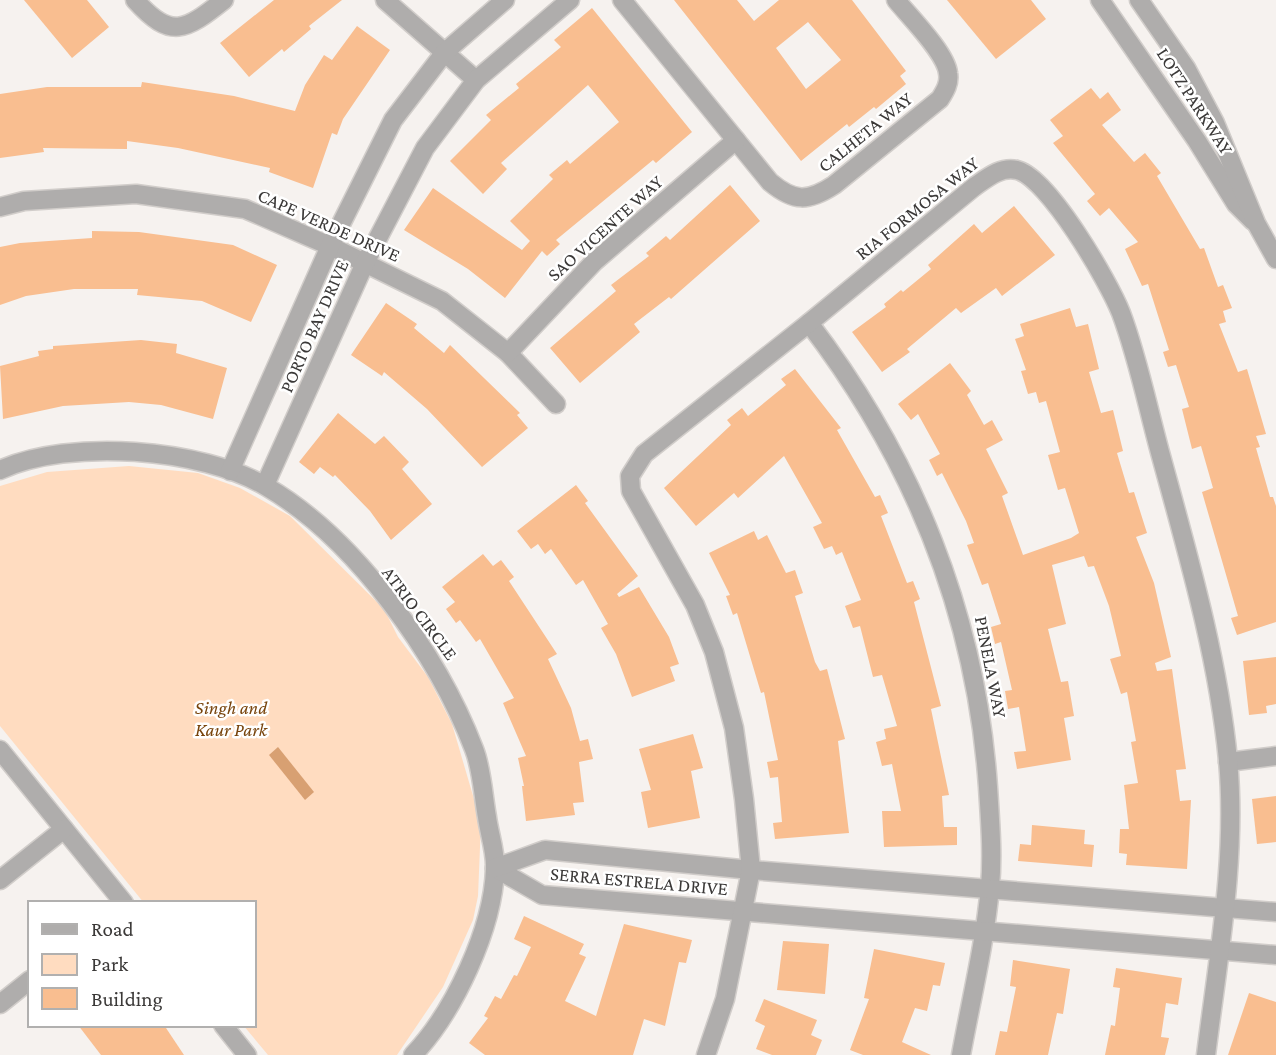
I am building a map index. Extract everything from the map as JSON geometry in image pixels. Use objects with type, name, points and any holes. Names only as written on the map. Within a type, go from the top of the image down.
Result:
[{"type":"street","points":[[135,0],[158,24],[174,29],[190,24],[223,0]]},
{"type":"street","points":[[385,0],[476,80]]},
{"type":"street","name":"PORTO BAY DRIVE","points":[[230,471],[330,246],[393,120],[445,52],[505,0]]},
{"type":"street","name":"PORTO BAY DRIVE","points":[[265,485],[365,263],[425,148],[476,80],[570,0]]},
{"type":"street","name":"CALHETA WAY","points":[[622,0],[770,182],[786,195],[800,200],[816,197],[940,99],[948,86],[948,71],[942,58],[896,0]]},
{"type":"street","name":"LOTZ PARKWAY","points":[[1100,0],[1197,141],[1236,204],[1256,223]]},
{"type":"street","name":"LOTZ PARKWAY","points":[[1139,0],[1186,68],[1215,122],[1256,223],[1276,259]]},
{"type":"street","name":"SAO VICENTE WAY","points":[[508,353],[594,262],[736,140]]},
{"type":"street","name":"RIA FORMOSA WAY","points":[[706,1055],[725,999],[751,870],[734,728],[714,652],[695,605],[631,491],[630,476],[644,454],[994,172],[1013,169],[1026,172],[1041,187],[1100,268],[1121,313],[1182,532],[1215,666],[1228,762],[1228,862],[1206,1055]]},
{"type":"street","name":"CAPE VERDE DRIVE","points":[[0,207],[24,201],[135,194],[245,209],[330,246],[442,301],[508,353],[556,404]]},
{"type":"street","name":"PENELA WAY","points":[[809,323],[871,410],[909,481],[940,556],[958,609],[973,670],[985,745],[990,887],[961,1055]]},
{"type":"street","name":"ATRIO CIRCLE","points":[[0,470],[16,463],[100,449],[183,457],[265,485],[293,503],[342,547],[400,616],[441,674],[476,752],[495,868],[478,942],[457,993],[413,1055]]},
{"type":"street","points":[[0,750],[121,901]]},
{"type":"street","points":[[1228,762],[1276,757]]},
{"type":"street","points":[[0,880],[64,829]]},
{"type":"street","name":"SERRA ESTRELA DRIVE","points":[[495,868],[545,850],[751,870],[990,887],[1224,910],[1276,912]]},
{"type":"street","name":"SERRA ESTRELA DRIVE","points":[[495,868],[542,895],[1276,955]]},
{"type":"street","points":[[0,1004],[28,982]]},
{"type":"street","points":[[225,1027],[247,1055]]},
{"type":"green space","name":"Singh and Kaur Park","points":[[129,466],[198,473],[240,488],[290,516],[384,609],[398,637],[428,677],[452,724],[481,823],[478,896],[473,920],[443,987],[397,1055],[268,1055],[245,1027],[256,1027],[256,901],[142,901],[0,726],[0,486],[47,472]]},
{"type":"shaded area","points":[[278,747],[314,792],[305,800],[269,755]]},
{"type":"building","points":[[24,0],[87,0],[109,27],[72,58]]},
{"type":"building","points":[[274,0],[342,0],[309,26],[311,29],[284,52],[282,49],[249,77],[220,43]]},
{"type":"building","points":[[674,0],[737,0],[754,21],[779,0],[852,0],[906,71],[900,76],[906,84],[876,109],[874,107],[849,127],[847,124],[801,161]],"holes":[[[808,22],[841,60],[806,89],[776,48]]]},
{"type":"building","points":[[947,0],[1031,0],[1046,19],[996,59]]},
{"type":"building","points":[[592,8],[692,132],[656,163],[653,160],[556,240],[560,244],[547,256],[542,251],[505,298],[468,269],[404,230],[433,188],[522,250],[530,241],[510,221],[553,179],[549,175],[567,160],[570,164],[619,122],[588,85],[501,163],[507,169],[483,194],[450,161],[491,120],[486,115],[519,88],[516,84],[561,47],[554,40]]},
{"type":"building","points":[[357,26],[390,50],[343,119],[337,135],[332,133],[313,188],[269,172],[270,168],[178,148],[127,141],[127,149],[43,148],[44,152],[0,158],[0,94],[47,87],[141,87],[142,82],[234,96],[295,111],[305,85],[324,55],[332,60]]},
{"type":"building","points":[[1091,88],[1100,99],[1108,92],[1121,110],[1102,125],[1134,162],[1145,153],[1161,173],[1157,176],[1200,249],[1204,248],[1218,287],[1223,285],[1232,308],[1223,311],[1226,322],[1219,324],[1238,372],[1247,369],[1266,434],[1256,436],[1260,447],[1256,448],[1270,497],[1273,497],[1276,506],[1276,622],[1237,635],[1231,618],[1238,616],[1202,492],[1213,488],[1201,446],[1192,449],[1182,409],[1189,407],[1176,365],[1168,367],[1163,352],[1169,350],[1148,284],[1142,286],[1125,249],[1138,242],[1109,208],[1100,216],[1087,201],[1095,194],[1053,143],[1063,136],[1050,120]]},
{"type":"building","points":[[730,185],[760,221],[671,299],[669,297],[634,324],[640,332],[580,383],[550,348],[616,291],[611,285],[649,256],[646,253],[666,236],[670,240]]},
{"type":"building","points":[[1014,206],[1055,255],[1002,296],[996,288],[961,313],[956,308],[907,349],[910,352],[882,372],[852,332],[886,307],[884,304],[901,290],[903,292],[931,269],[928,265],[974,224],[982,233]]},
{"type":"building","points":[[92,231],[139,232],[233,245],[277,265],[251,322],[202,301],[137,295],[138,289],[74,289],[26,296],[0,305],[0,247],[92,238]]},
{"type":"building","points":[[386,303],[417,324],[414,328],[444,353],[450,345],[520,413],[517,415],[528,428],[482,467],[427,409],[384,372],[382,376],[351,355]]},
{"type":"building","points":[[1070,308],[1076,327],[1088,324],[1099,369],[1089,372],[1101,413],[1113,410],[1123,451],[1117,453],[1129,493],[1134,492],[1147,533],[1136,537],[1154,583],[1171,657],[1155,663],[1157,671],[1172,669],[1186,769],[1176,770],[1180,801],[1191,800],[1187,869],[1126,865],[1127,854],[1119,853],[1120,829],[1129,829],[1124,785],[1138,783],[1131,742],[1136,741],[1127,692],[1121,694],[1110,659],[1121,656],[1109,606],[1094,566],[1088,567],[1084,556],[1052,565],[1066,624],[1048,629],[1061,682],[1068,681],[1074,716],[1064,718],[1071,760],[1017,769],[1014,752],[1026,751],[1019,707],[1008,709],[1005,691],[1012,690],[1001,642],[995,644],[991,627],[1001,624],[988,583],[982,585],[967,545],[974,543],[966,521],[942,473],[937,476],[929,460],[940,454],[918,414],[911,420],[898,404],[950,363],[971,391],[967,395],[984,425],[992,420],[1003,440],[986,449],[1008,493],[1002,496],[1023,555],[1071,538],[1079,533],[1065,488],[1058,490],[1048,455],[1060,452],[1046,401],[1039,403],[1036,392],[1028,394],[1021,371],[1026,370],[1015,339],[1024,336],[1020,324]]},
{"type":"building","points":[[141,340],[177,344],[176,353],[227,368],[213,419],[161,405],[129,402],[63,406],[3,419],[0,366],[39,356],[38,351],[53,349],[53,346]]},
{"type":"building","points":[[795,369],[841,428],[837,430],[875,497],[880,495],[888,513],[881,516],[907,583],[913,581],[920,599],[914,602],[941,706],[931,709],[949,795],[942,796],[944,827],[957,827],[957,845],[884,847],[882,811],[901,811],[892,764],[882,766],[876,742],[886,739],[884,729],[897,726],[882,675],[873,677],[860,626],[853,628],[845,606],[861,600],[842,552],[836,555],[832,546],[824,549],[813,527],[822,523],[784,456],[738,498],[734,493],[696,526],[664,488],[731,425],[727,420],[742,408],[748,416],[786,385],[781,379]]},
{"type":"building","points":[[338,413],[375,444],[384,436],[409,462],[402,469],[432,504],[391,540],[370,511],[335,475],[333,477],[320,467],[314,474],[299,462]]},
{"type":"building","points":[[576,485],[588,501],[585,503],[638,576],[617,594],[619,597],[639,587],[669,637],[679,664],[670,667],[675,681],[632,697],[616,654],[601,628],[608,624],[583,580],[576,585],[551,549],[545,554],[538,544],[531,549],[517,531]]},
{"type":"building","points":[[754,531],[758,540],[767,535],[786,573],[795,570],[803,593],[795,596],[815,662],[820,671],[827,669],[845,739],[838,741],[849,833],[775,839],[773,823],[782,822],[778,777],[770,778],[767,762],[778,760],[764,692],[761,693],[737,613],[733,615],[726,596],[730,595],[709,553]]},
{"type":"building","points":[[483,554],[493,566],[501,560],[514,577],[509,581],[557,654],[548,659],[571,708],[580,741],[588,739],[593,759],[579,762],[584,802],[573,803],[575,815],[526,821],[524,786],[518,758],[526,756],[503,703],[514,698],[480,639],[476,642],[460,620],[456,623],[446,609],[455,602],[442,587]]},
{"type":"building","points":[[1276,657],[1276,704],[1266,706],[1267,713],[1249,715],[1243,661]]},
{"type":"building","points":[[693,734],[703,768],[691,771],[700,818],[648,828],[641,792],[651,790],[639,749]]},
{"type":"building","points":[[1276,796],[1276,842],[1257,844],[1252,799]]},
{"type":"building","points":[[1032,825],[1085,830],[1084,844],[1094,845],[1092,867],[1018,861],[1020,844],[1031,845]]},
{"type":"building","points":[[524,916],[584,944],[579,954],[586,957],[565,1001],[596,1016],[624,924],[692,940],[686,963],[679,962],[665,1026],[644,1019],[633,1055],[485,1055],[469,1043],[488,1018],[484,1016],[495,996],[501,999],[514,975],[517,976],[531,947],[514,939]]},
{"type":"building","points":[[783,941],[829,944],[825,994],[777,990]]},
{"type":"building","points":[[874,949],[945,963],[940,986],[933,985],[927,1011],[915,1008],[902,1042],[931,1055],[863,1055],[850,1050],[869,999],[864,998]]},
{"type":"building","points":[[1013,960],[1070,969],[1063,1014],[1057,1013],[1048,1055],[995,1055],[1000,1031],[1007,1032],[1016,987],[1010,986]]},
{"type":"building","points":[[1116,968],[1182,978],[1178,1005],[1166,1003],[1161,1037],[1169,1038],[1165,1055],[1105,1055],[1111,1025],[1115,1026],[1120,988],[1113,987]]},
{"type":"building","points":[[1249,993],[1276,1002],[1276,1055],[1228,1055]]},
{"type":"building","points":[[764,999],[817,1020],[811,1035],[822,1040],[816,1055],[772,1055],[756,1049],[765,1026],[755,1021]]},
{"type":"building","points":[[80,1027],[165,1027],[184,1055],[101,1055]]}]
